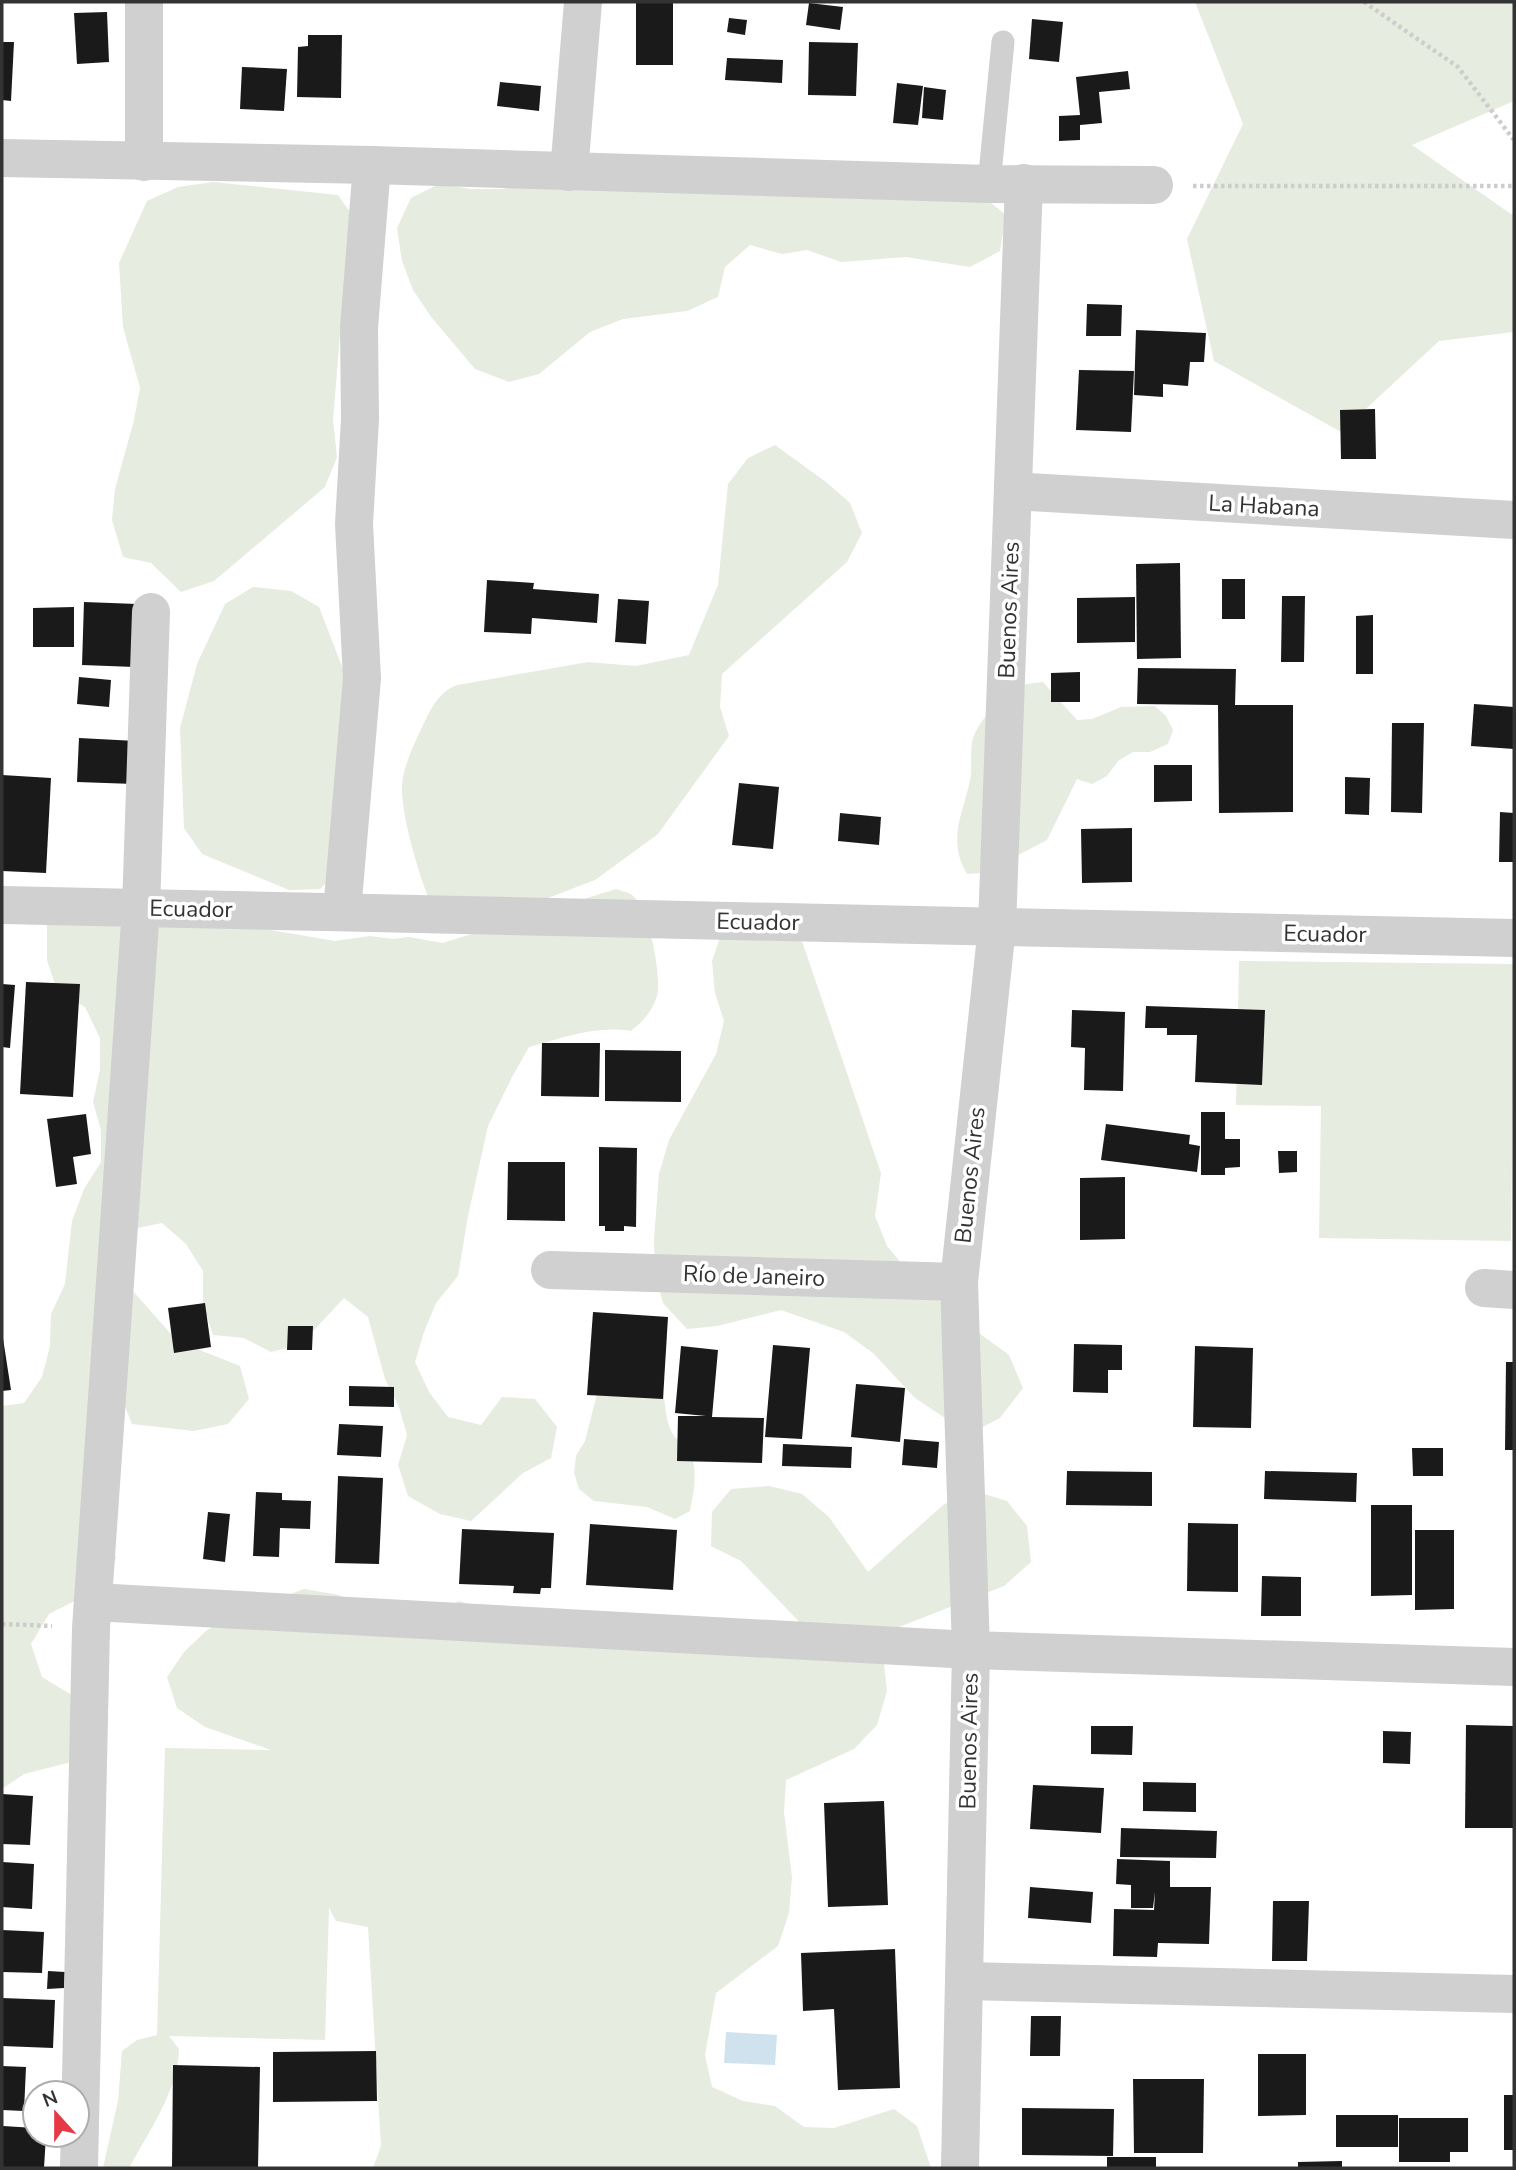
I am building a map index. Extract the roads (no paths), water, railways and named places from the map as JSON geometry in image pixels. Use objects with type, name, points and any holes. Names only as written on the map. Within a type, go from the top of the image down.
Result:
[{"type":"street","points":[[144,2],[144,162]]},
{"type":"street","points":[[569,172],[583,2]]},
{"type":"street","points":[[2,159],[372,165],[1154,185]]},
{"type":"street","points":[[342,912],[362,678],[354,524],[360,419],[359,328],[372,165]]},
{"type":"street","name":"Buenos Aires","points":[[960,2168],[971,1650],[959,1282],[997,927],[1013,491],[1007,183]]},
{"type":"street","name":"La Habana","points":[[1013,491],[1514,520]]},
{"type":"street","points":[[79,2168],[93,1615],[141,908],[151,612]]},
{"type":"street","name":"Ecuador","points":[[2,905],[1514,938]]},
{"type":"street","name":"Río de Janeiro","points":[[550,1270],[959,1282]]},
{"type":"street","points":[[93,1615],[971,1650],[1514,1667]]},
{"type":"street","points":[[965,1981],[1514,1994]]},
{"type":"lane","points":[[1003,42],[1007,183]]},
{"type":"water","points":[[726,2032],[777,2035],[775,2065],[724,2063]]}]
